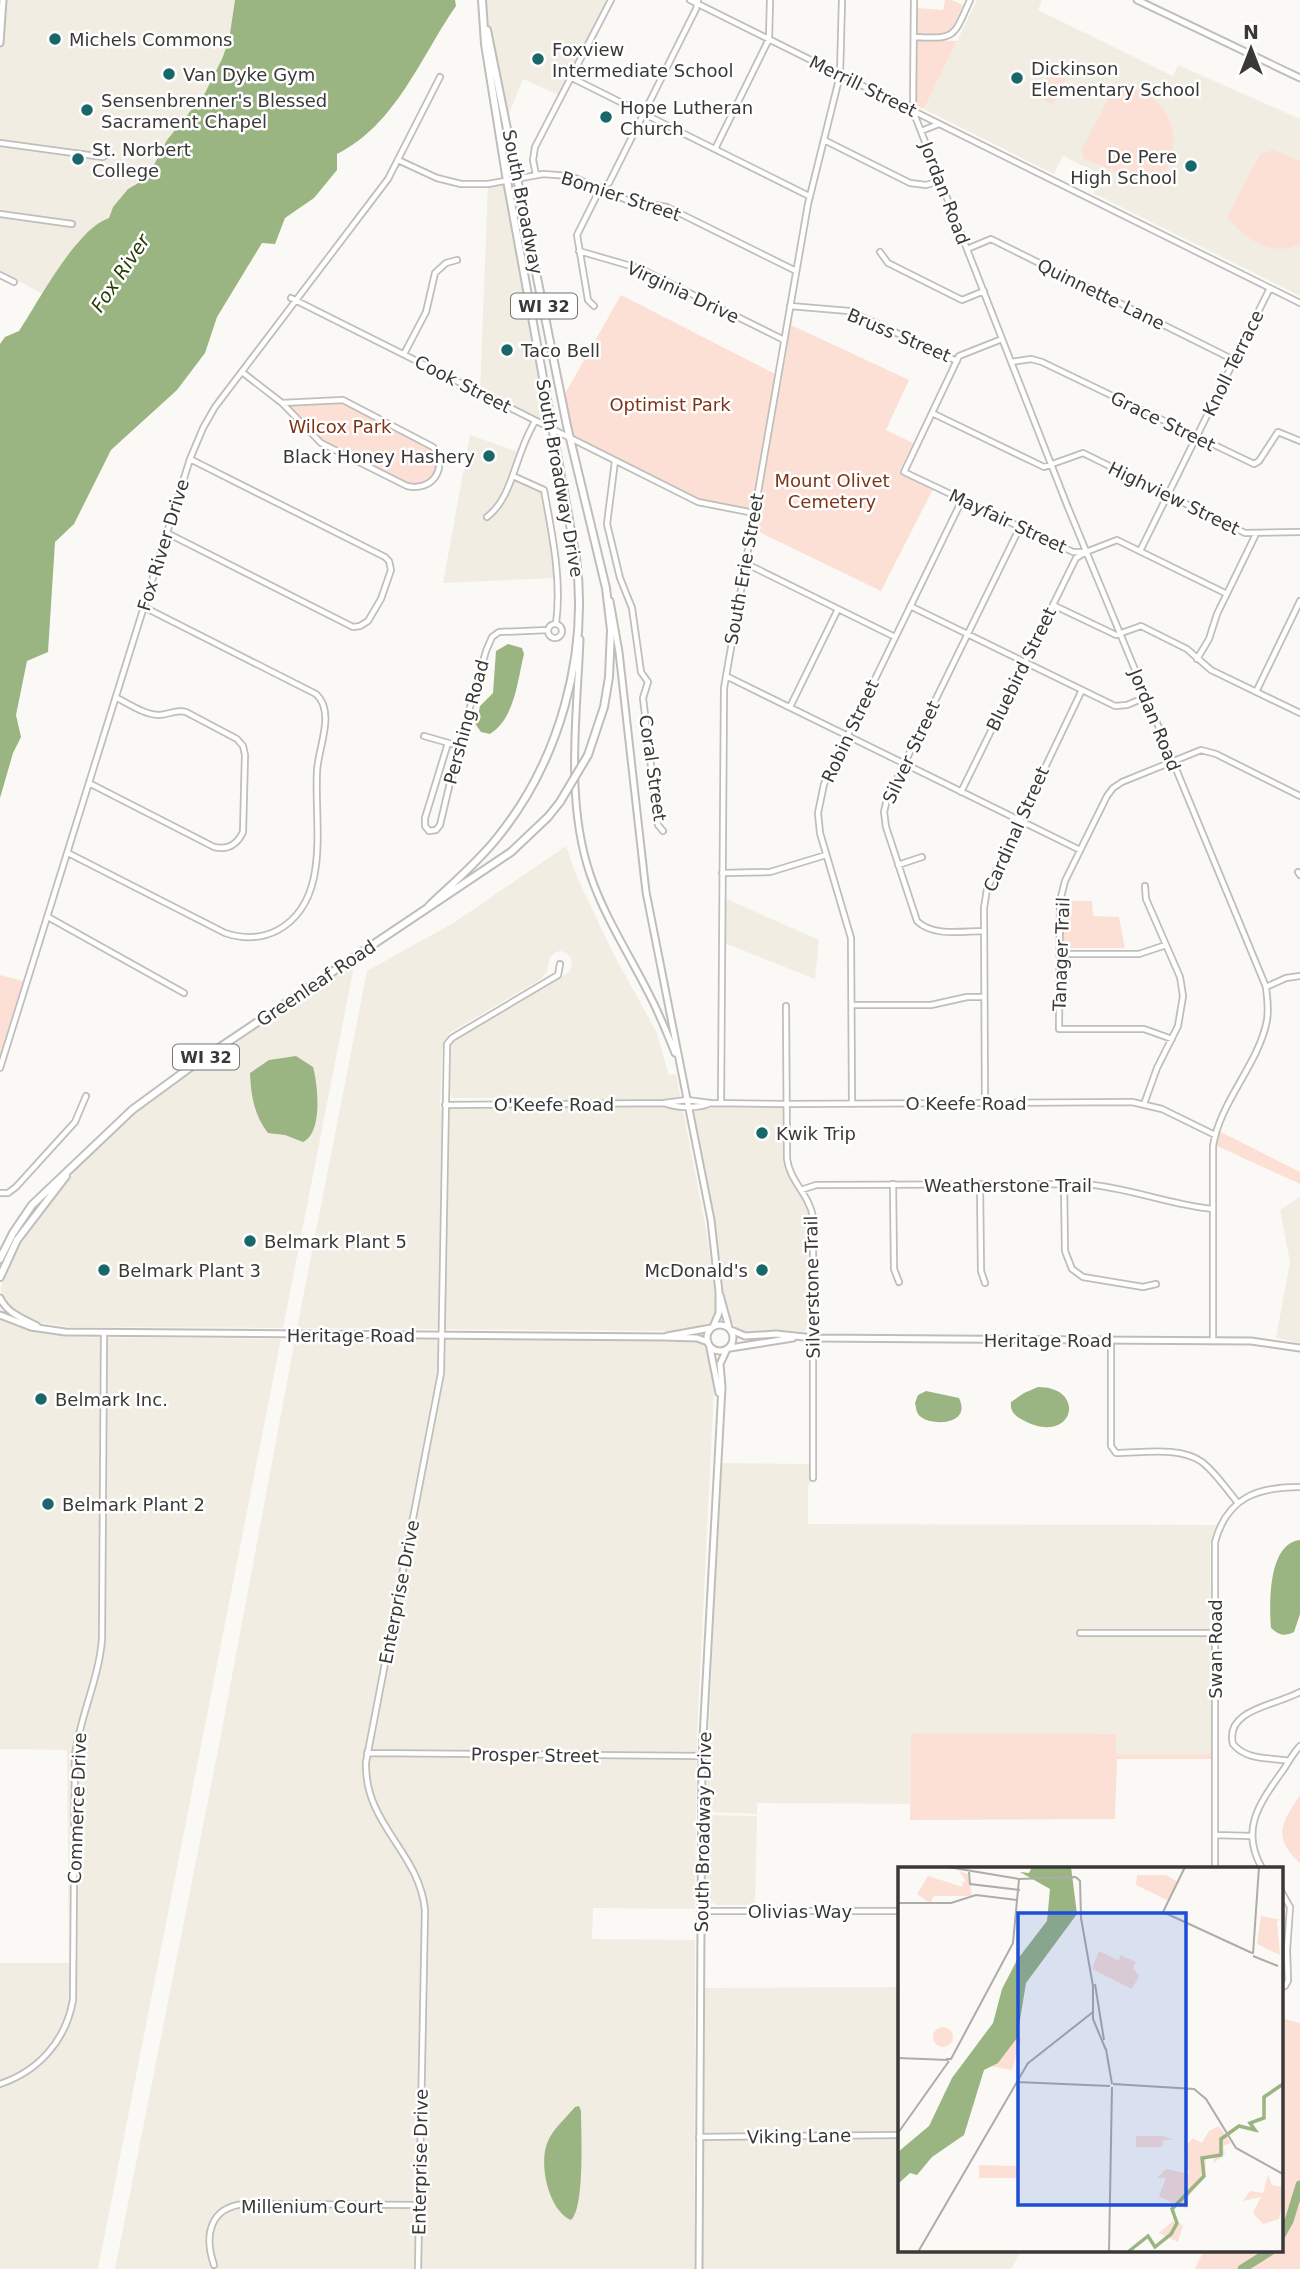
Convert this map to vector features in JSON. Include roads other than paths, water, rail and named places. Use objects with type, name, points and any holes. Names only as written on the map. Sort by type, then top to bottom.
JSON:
[{"type":"main road","points":[[0,43],[3,0]]},
{"type":"main road","name":"South Broadway Drive","points":[[482,0],[485,44],[507,180],[577,570],[579,622],[575,768],[576,808],[581,844],[600,901],[660,1015],[679,1065]]},
{"type":"main road","points":[[1137,0],[1300,78]]},
{"type":"main road","name":"South Broadway","points":[[485,22],[570,438],[606,588]]},
{"type":"main road","name":"South Broadway Drive","points":[[606,588],[619,652],[646,892],[711,1220],[719,1292],[719,1312],[712,1327]]},
{"type":"main road","name":"WI 32","points":[[429,906],[511,852],[548,817],[588,755],[604,707],[609,677],[611,630],[606,588]]},
{"type":"main road","name":"WI 32","points":[[429,906],[461,878],[498,837],[534,784],[566,699],[579,622]]},
{"type":"main road","name":"Greenleaf Road","points":[[0,1259],[32,1205],[132,1110],[163,1086],[429,906]]},
{"type":"main road","name":"Greenleaf Road","points":[[0,1277],[10,1251],[24,1228],[73,1166]]},
{"type":"main road","name":"South Broadway Drive","points":[[719,1292],[730,1329]]},
{"type":"main road","name":"Heritage Road","points":[[0,1298],[5,1308],[39,1328]]},
{"type":"main road","name":"Heritage Road","points":[[0,1315],[23,1325],[65,1332],[664,1337],[697,1338],[709,1344]]},
{"type":"main road","points":[[720,1324],[730,1329],[733,1339],[728,1348],[717,1351],[709,1344],[707,1334],[712,1327],[720,1324]]},
{"type":"main road","name":"Heritage Road","points":[[664,1337],[712,1327]]},
{"type":"main road","name":"Heritage Road","points":[[730,1329],[745,1336],[776,1334],[814,1338],[1260,1342],[1300,1348]]},
{"type":"main road","name":"Heritage Road","points":[[728,1348],[796,1337]]},
{"type":"main road","name":"South Broadway Drive","points":[[709,1344],[720,1396]]},
{"type":"main road","name":"South Broadway Drive","points":[[699,2269],[702,1756],[722,1387],[720,1364],[728,1348]]},
{"type":"street","points":[[536,176],[533,162],[536,147],[611,0]]},
{"type":"street","name":"Merrill Street","points":[[690,0],[1300,303]]},
{"type":"street","points":[[715,149],[769,39],[770,0]]},
{"type":"street","name":"South Erie Street","points":[[721,1104],[722,716],[726,676],[809,196],[840,75],[842,0]]},
{"type":"street","points":[[913,111],[914,0]]},
{"type":"street","points":[[914,37],[948,37],[955,31],[970,0]]},
{"type":"street","points":[[594,306],[587,300],[577,235],[600,189],[609,183],[698,2]]},
{"type":"street","name":"Fox River Drive","points":[[0,1068],[190,459],[203,428],[293,299],[388,179],[440,78]]},
{"type":"street","points":[[572,78],[809,196]]},
{"type":"street","name":"Jordan Road","points":[[913,111],[1086,552],[1266,987],[1268,1007],[1262,1035],[1215,1135],[1213,1341]]},
{"type":"street","points":[[921,131],[939,124]]},
{"type":"street","points":[[824,140],[910,183],[926,185],[940,181]]},
{"type":"street","points":[[0,144],[100,157],[107,155]]},
{"type":"street","name":"Bomier Street","points":[[398,160],[450,182],[483,184],[536,176],[570,176],[627,200],[667,207],[796,271]]},
{"type":"street","points":[[0,214],[72,223]]},
{"type":"street","name":"Quinnette Lane","points":[[967,249],[991,239],[1234,360]]},
{"type":"street","name":"Virginia Drive","points":[[579,251],[641,269],[784,340]]},
{"type":"street","points":[[880,252],[888,263],[962,300],[984,291]]},
{"type":"street","points":[[404,354],[426,312],[435,273],[442,265],[457,260]]},
{"type":"street","points":[[0,275],[14,282]]},
{"type":"street","name":"Knoll Terrace","points":[[1140,551],[1270,288]]},
{"type":"street","name":"Cook Street","points":[[293,299],[698,502],[754,513]]},
{"type":"street","name":"Bruss Street","points":[[790,306],[849,311],[957,361],[959,356],[1002,339]]},
{"type":"street","name":"Grace Street","points":[[1012,362],[1031,359],[1042,362],[1254,464],[1259,461],[1278,432],[1300,441]]},
{"type":"street","points":[[957,361],[932,413],[1044,467],[1052,465]]},
{"type":"street","points":[[242,372],[282,403],[321,443],[407,486],[423,487],[438,474],[440,460],[433,447],[343,400],[282,403]]},
{"type":"street","name":"Mayfair Street","points":[[932,413],[904,472],[1073,552],[1086,552],[1117,540],[1227,594]]},
{"type":"street","points":[[487,517],[495,511],[513,476],[523,446],[536,421]]},
{"type":"street","name":"Highview Street","points":[[1052,465],[1083,453],[1245,533],[1300,532]]},
{"type":"street","points":[[167,533],[350,626],[360,626],[369,621],[381,599],[391,570],[385,557],[190,459]]},
{"type":"street","name":"Coral Street","points":[[615,461],[607,524],[620,578],[632,608],[641,672],[648,682],[643,698],[658,825],[663,831]]},
{"type":"street","points":[[513,476],[544,490],[554,547],[558,595],[556,624]]},
{"type":"street","name":"Robin Street","points":[[852,1104],[850,929],[826,855],[818,823],[818,804],[824,784],[847,735],[962,500]]},
{"type":"street","name":"Silver Street","points":[[984,930],[934,930],[922,925],[914,916],[886,827],[884,812],[887,799],[1020,527]]},
{"type":"street","points":[[1197,659],[1209,639],[1217,614],[1256,534]]},
{"type":"street","name":"Bluebird Street","points":[[961,792],[1076,558],[1086,552]]},
{"type":"street","points":[[745,563],[895,637]]},
{"type":"street","points":[[1256,692],[1300,601]]},
{"type":"street","points":[[1053,605],[1116,635],[1141,626],[1187,649],[1211,670],[1300,713]]},
{"type":"street","points":[[910,606],[1119,707],[1146,697]]},
{"type":"street","points":[[68,853],[225,933],[252,938],[270,934],[284,926],[308,899],[314,882],[319,752],[326,710],[323,702],[316,694],[144,607]]},
{"type":"street","points":[[790,707],[838,609]]},
{"type":"street","points":[[556,624],[562,629],[560,636],[552,637],[548,630],[551,625],[556,624]]},
{"type":"street","name":"Pershing Road","points":[[448,743],[424,823],[426,829],[433,831],[440,825],[459,746],[492,637],[499,632],[548,630]]},
{"type":"street","points":[[726,676],[1080,850]]},
{"type":"street","name":"Cardinal Street","points":[[985,1103],[984,930],[987,889],[1082,690]]},
{"type":"street","points":[[89,783],[218,848],[231,846],[239,840],[244,829],[245,755],[243,746],[237,739],[186,712],[177,710],[160,715],[151,714],[117,698]]},
{"type":"street","points":[[424,736],[459,746]]},
{"type":"street","name":"Tanager Trail","points":[[1172,1039],[1144,1029],[1059,1029],[1059,911],[1062,892],[1080,850],[1113,788],[1201,750],[1300,796]]},
{"type":"street","points":[[722,873],[770,872],[826,855]]},
{"type":"street","points":[[898,865],[922,857]]},
{"type":"street","points":[[1144,1104],[1157,1068],[1181,1017],[1183,996],[1180,978],[1146,899],[1145,886]]},
{"type":"street","points":[[48,917],[184,993]]},
{"type":"street","points":[[1059,954],[1139,954],[1166,945]]},
{"type":"street","name":"Enterprise Drive","points":[[418,2269],[424,1899],[413,1870],[373,1806],[367,1784],[367,1753],[438,1391],[443,1335],[445,1052],[452,1038],[558,975],[560,964]]},
{"type":"street","points":[[1266,987],[1286,978],[1300,976]]},
{"type":"street","points":[[852,1005],[931,1005],[967,997],[984,997]]},
{"type":"street","name":"Silverstone Trail","points":[[786,1006],[786,1159],[791,1177],[809,1202],[813,1217],[813,1478]]},
{"type":"street","points":[[0,1193],[8,1193],[16,1187],[75,1122],[86,1096]]},
{"type":"street","name":"O Keefe Road","points":[[710,1103],[1132,1102],[1162,1109],[1215,1135]]},
{"type":"street","name":"O'Keefe Road","points":[[445,1105],[710,1103]]},
{"type":"street","points":[[893,1184],[894,1269],[899,1282]]},
{"type":"street","points":[[980,1184],[981,1271],[985,1283]]},
{"type":"street","points":[[1064,1184],[1065,1251],[1072,1269],[1083,1277],[1143,1287],[1156,1284]]},
{"type":"street","name":"Weatherstone Trail","points":[[801,1190],[816,1185],[1064,1184],[1116,1188],[1190,1207],[1213,1209]]},
{"type":"street","name":"Commerce Drive","points":[[0,2084],[24,2074],[46,2056],[64,2030],[73,2000],[75,1755],[79,1729],[102,1644],[104,1333]]},
{"type":"street","points":[[1111,1340],[1111,1446],[1116,1452],[1180,1454],[1192,1457],[1208,1467],[1238,1503],[1268,1488],[1300,1487]]},
{"type":"street","name":"Swan Road","points":[[1215,1867],[1215,1542],[1226,1517],[1238,1503]]},
{"type":"street","points":[[1080,1633],[1214,1633]]},
{"type":"street","points":[[1289,1761],[1261,1759],[1240,1751],[1233,1744],[1232,1732],[1249,1712],[1300,1692]]},
{"type":"street","points":[[1262,1867],[1251,1836],[1252,1826],[1262,1800],[1300,1746]]},
{"type":"street","name":"Prosper Street","points":[[367,1753],[702,1756]]},
{"type":"street","points":[[1215,1835],[1251,1836]]},
{"type":"street","points":[[1282,1893],[1290,1906],[1288,1982],[1282,1987]]},
{"type":"street","name":"Olivias Way","points":[[702,1911],[898,1911]]},
{"type":"street","points":[[1282,1952],[1287,1950]]},
{"type":"street","name":"Viking Lane","points":[[699,2137],[898,2135]]},
{"type":"street","name":"Millenium Court","points":[[214,2265],[209,2252],[211,2227],[217,2217],[233,2206],[419,2205]]},
{"type":"water","name":"Fox River","points":[[235,0],[455,0],[456,6],[391,108],[376,126],[337,154],[337,170],[314,198],[285,218],[275,244],[262,243],[217,317],[205,353],[177,390],[111,450],[74,524],[55,542],[48,652],[27,661],[16,715],[21,737],[13,753],[0,798],[0,344],[5,337],[19,331],[59,267],[84,236],[109,218],[113,207],[128,189],[147,178],[167,140],[205,93],[222,59],[229,40]]},
{"type":"water","points":[[508,644],[522,648],[524,654],[514,698],[505,719],[498,727],[490,734],[481,732],[476,725],[480,706],[493,693],[496,651]]},
{"type":"water","points":[[296,1056],[313,1067],[317,1096],[314,1129],[303,1142],[285,1135],[268,1133],[256,1112],[250,1081],[250,1073],[269,1060]]},
{"type":"water","points":[[1038,1387],[1054,1390],[1064,1396],[1069,1405],[1063,1422],[1053,1427],[1039,1426],[1021,1419],[1013,1412],[1011,1402]]},
{"type":"water","points":[[926,1391],[959,1398],[962,1408],[959,1415],[946,1422],[922,1418],[917,1413],[915,1403],[918,1395]]},
{"type":"water","points":[[1300,1540],[1300,1614],[1294,1632],[1282,1635],[1271,1628],[1273,1576],[1282,1552],[1289,1544]]},
{"type":"water","points":[[579,2106],[580,2186],[571,2220],[563,2215],[551,2196],[544,2161],[550,2137],[575,2107]]},
{"type":"waterway","points":[[1282,2233],[1289,2221],[1300,2185]]},
{"type":"waterway","points":[[1242,2269],[1269,2252]]},
{"type":"place","name":"Michels Commons","points":[[55,39]]},
{"type":"place","name":"Foxview Intermediate School","points":[[538,59]]},
{"type":"place","name":"Van Dyke Gym","points":[[169,74]]},
{"type":"place","name":"Dickinson Elementary School","points":[[1017,78]]},
{"type":"place","name":"Sensenbrenner's Blessed Sacrament Chapel","points":[[87,110]]},
{"type":"place","name":"Hope Lutheran Church","points":[[606,117]]},
{"type":"place","name":"St. Norbert College","points":[[78,159]]},
{"type":"place","name":"De Pere High School","points":[[1191,166]]},
{"type":"place","name":"Taco Bell","points":[[507,350]]},
{"type":"place","name":"Black Honey Hashery","points":[[489,456]]},
{"type":"place","name":"Kwik Trip","points":[[762,1133]]},
{"type":"place","name":"Belmark Plant 5","points":[[250,1241]]},
{"type":"place","name":"Belmark Plant 3","points":[[104,1270]]},
{"type":"place","name":"McDonald's","points":[[762,1270]]},
{"type":"place","name":"Belmark Inc.","points":[[41,1399]]},
{"type":"place","name":"Belmark Plant 2","points":[[48,1504]]},
{"type":"park label","name":"Optimist Park","points":[[670,404]]},
{"type":"park label","name":"Wilcox Park","points":[[340,426]]},
{"type":"park label","name":"Mount Olivet Cemetery","points":[[832,490]]}]
